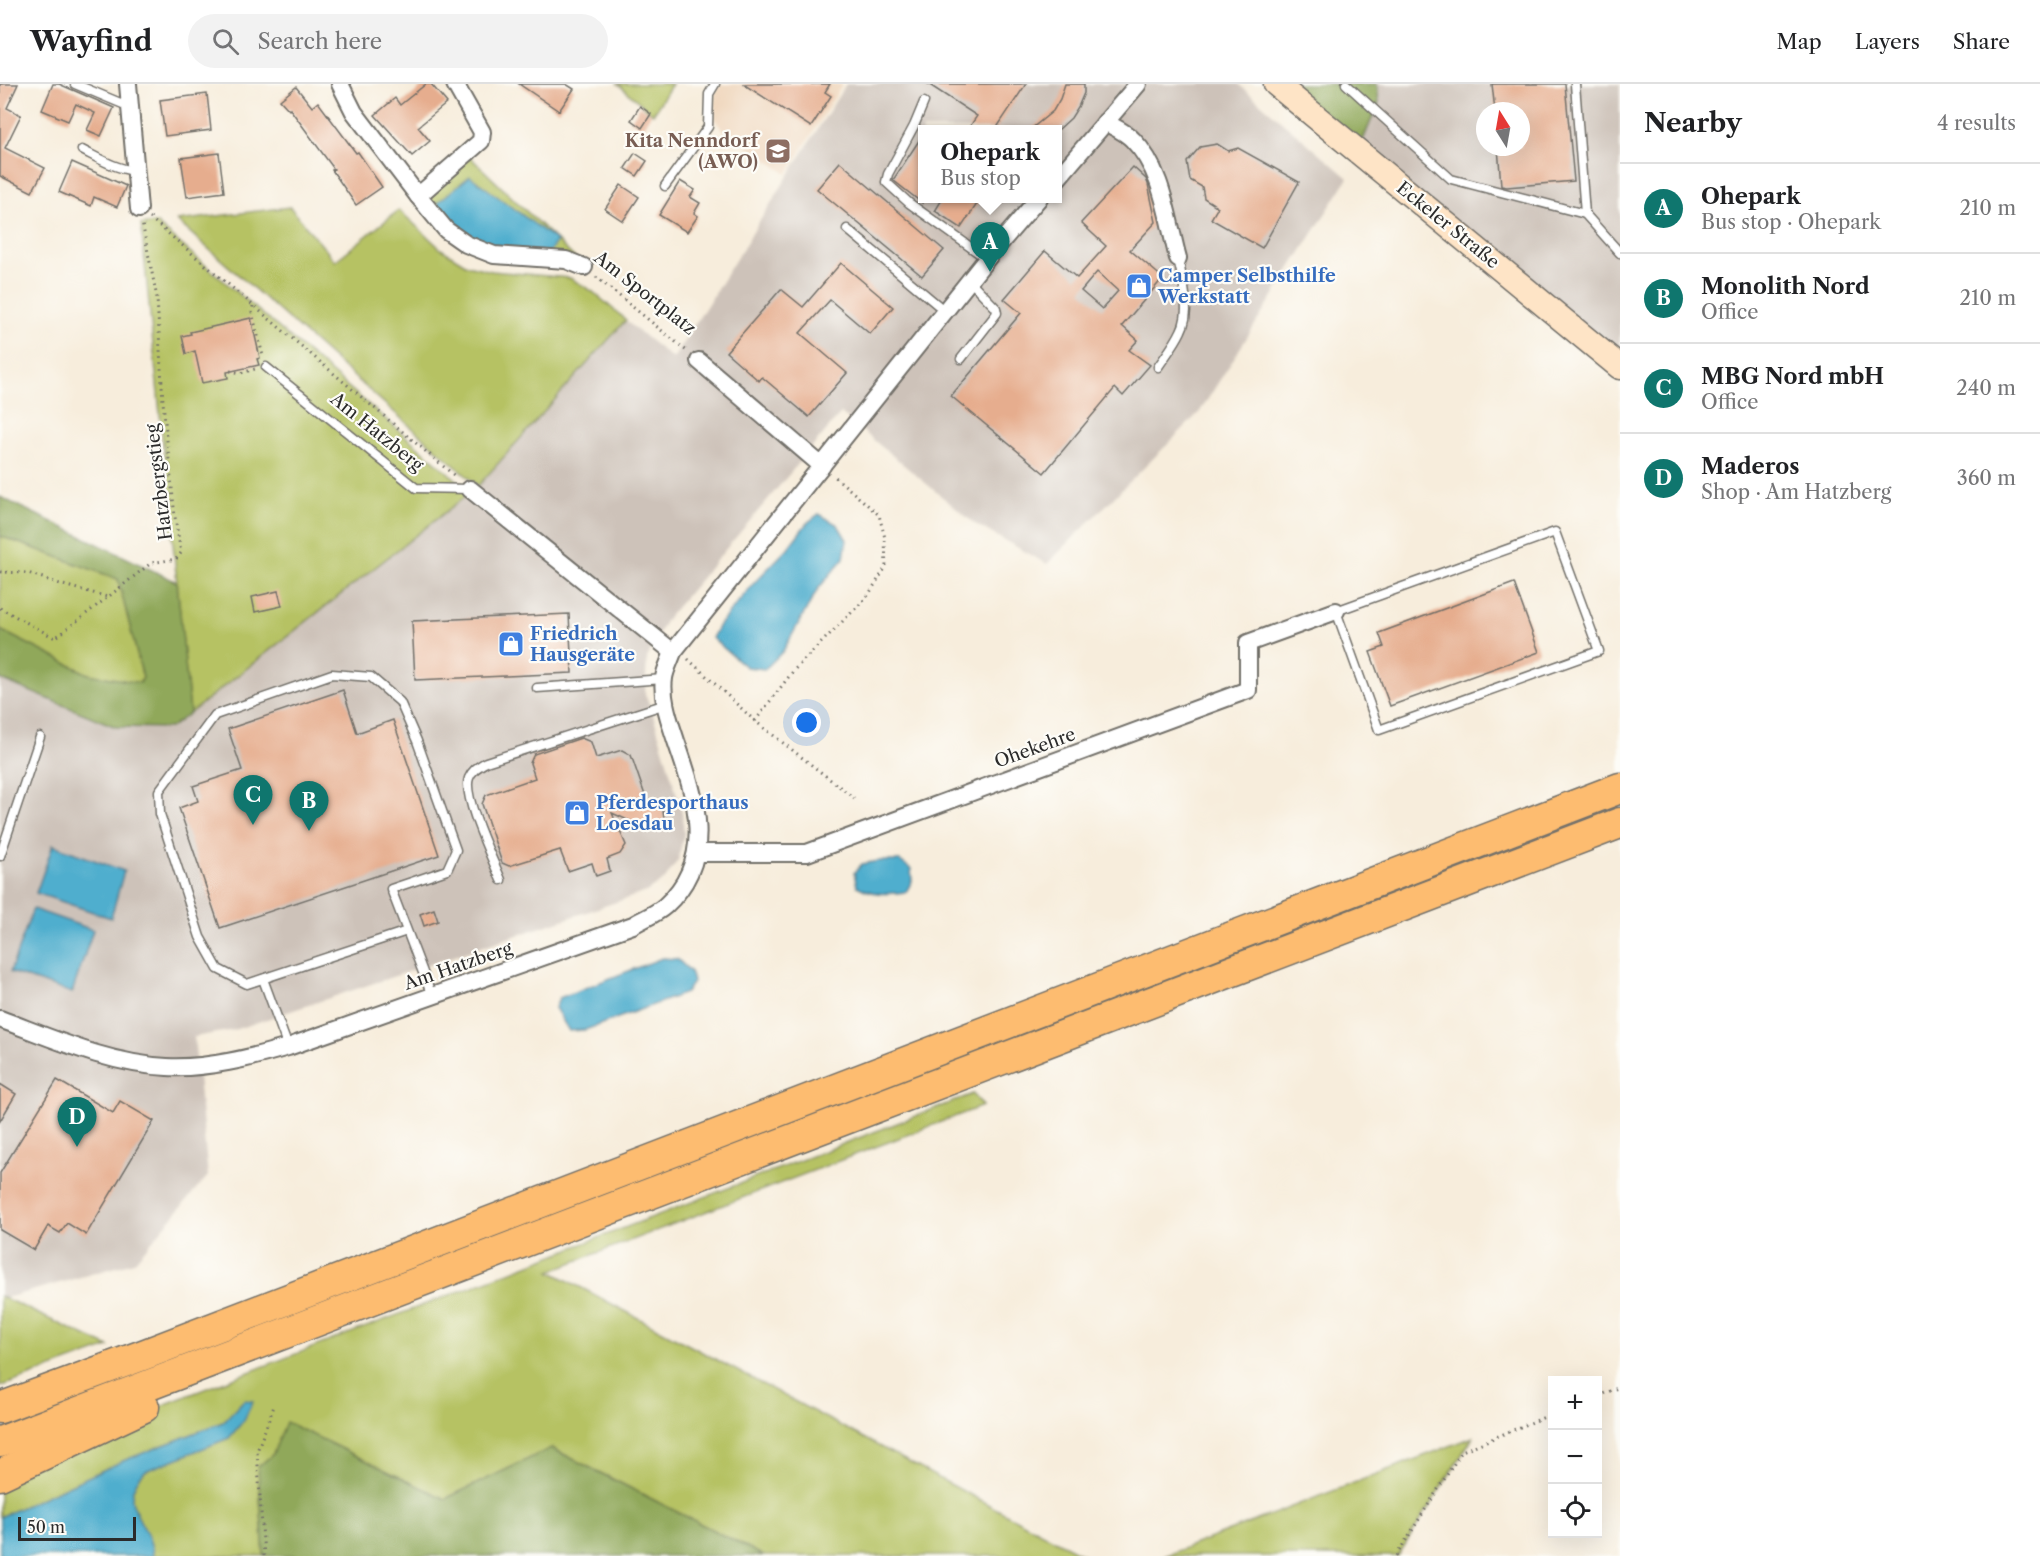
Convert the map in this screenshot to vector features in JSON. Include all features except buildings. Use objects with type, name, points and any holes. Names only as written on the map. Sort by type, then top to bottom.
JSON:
[{"type":"highway","points":[[0,1408],[1620,788]]},
{"type":"highway","points":[[0,1442],[1620,823]]},
{"type":"highway","points":[[0,1475],[153,1402],[266,1341]]},
{"type":"street","points":[[128,84],[140,209]]},
{"type":"street","name":"Am Sportplatz","points":[[340,84],[354,112],[446,230],[466,244],[494,255],[566,260],[584,267]]},
{"type":"street","points":[[418,196],[481,141],[482,132],[455,84]]},
{"type":"street","points":[[1062,172],[1138,84]]},
{"type":"street","name":"Eckeler Straße","points":[[1276,84],[1618,362]]},
{"type":"street","points":[[1106,122],[1132,138],[1150,160],[1159,183],[1178,258]]},
{"type":"street","name":"Am Hatzberg","points":[[1,1021],[95,1053],[150,1066],[222,1063],[256,1057],[288,1047],[633,925],[664,907],[684,884],[697,853],[698,820],[693,789],[667,714],[664,679],[673,652],[987,259],[1035,203]]},
{"type":"street","name":"Am Sportplatz","points":[[699,361],[822,466]]},
{"type":"street","points":[[470,489],[673,652]]},
{"type":"street","name":"Ohekehre","points":[[697,853],[807,853],[1248,690],[1248,643],[1336,611]]},
{"type":"lane","points":[[75,84],[130,107]]},
{"type":"lane","points":[[665,186],[708,126],[709,94],[715,84]]},
{"type":"lane","points":[[1346,84],[1451,179],[1585,214],[1620,253]]},
{"type":"lane","points":[[1575,84],[1585,214]]},
{"type":"lane","points":[[924,102],[886,182],[909,203],[987,259]]},
{"type":"lane","points":[[82,150],[125,170],[136,171]]},
{"type":"lane","points":[[847,229],[946,312]]},
{"type":"lane","points":[[1158,367],[1182,330],[1185,311],[1184,288],[1178,258]]},
{"type":"lane","points":[[961,359],[997,313],[996,308],[970,281]]},
{"type":"lane","name":"Am Hatzberg","points":[[266,367],[416,488],[470,489]]},
{"type":"lane","points":[[1555,532],[1599,651],[1379,730],[1336,611],[1555,532]]},
{"type":"lane","points":[[407,931],[247,984],[218,969],[200,937],[160,814],[159,791],[215,715],[333,675],[370,677],[400,702],[417,741],[456,850],[447,870],[391,889],[432,996]]},
{"type":"lane","points":[[537,688],[664,679]]},
{"type":"lane","points":[[501,880],[470,799],[469,779],[474,769],[486,762],[666,704]]},
{"type":"lane","points":[[0,856],[40,737]]},
{"type":"lane","points":[[263,979],[288,1047]]},
{"type":"path","points":[[140,209],[470,489]]},
{"type":"path","name":"Hatzbergstieg","points":[[108,597],[151,563],[176,559],[181,553],[175,518],[163,402],[157,298],[140,209]]},
{"type":"path","name":"Am Sportplatz","points":[[584,267],[699,361]]},
{"type":"path","points":[[230,371],[241,373],[266,367],[252,312],[254,306]]},
{"type":"path","points":[[755,721],[794,670],[867,597],[886,567],[885,538],[879,514],[822,466]]},
{"type":"path","points":[[0,572],[28,573],[108,597]]},
{"type":"path","points":[[0,608],[55,638],[108,597]]},
{"type":"path","points":[[673,652],[692,660],[755,721],[854,798]]},
{"type":"path","points":[[1602,1394],[1620,1387]]},
{"type":"path","points":[[264,1556],[257,1451],[274,1406]]},
{"type":"path","points":[[1396,1556],[1462,1451],[1548,1416]]},
{"type":"shaded area","name":"Kita Nenndorf (AWO)","points":[[721,84],[843,84],[787,174],[721,128],[715,120],[715,94]]},
{"type":"shaded area","points":[[846,84],[1238,84],[1348,178],[1199,413],[1047,564],[975,524],[841,413],[665,621],[647,658],[645,694],[682,812],[684,834],[678,860],[665,879],[646,892],[234,1030],[194,1037],[208,1176],[134,1262],[6,1298],[0,1296],[0,679],[116,727],[170,728],[478,486],[626,321],[673,359]]},
{"type":"shaded area","points":[[1377,84],[1620,84],[1620,367],[1358,152],[1379,102]]},
{"type":"green space","points":[[618,84],[672,84],[653,114]]},
{"type":"green space","points":[[1276,84],[1377,84],[1379,102],[1358,152]]},
{"type":"green space","points":[[467,154],[581,264],[467,243],[419,196]]},
{"type":"green space","points":[[290,207],[335,261],[399,210],[441,249],[467,265],[492,271],[570,278],[592,291],[626,320],[478,486],[177,221]]},
{"type":"green space","points":[[156,223],[471,492],[190,713],[141,225]]},
{"type":"green space","points":[[0,497],[177,582],[190,713],[170,728],[116,727],[0,679],[0,630],[88,674],[140,683],[143,678],[118,579],[0,536]]},
{"type":"green space","points":[[0,536],[118,579],[143,678],[139,683],[88,674],[0,630]]},
{"type":"green space","points":[[973,1094],[983,1106],[550,1271],[1085,1556],[764,1556],[552,1448],[445,1499],[287,1423],[273,1454],[258,1467],[264,1556],[153,1556],[147,1533],[133,1504],[132,1494],[136,1483],[145,1471],[229,1438],[244,1400],[223,1422],[123,1461],[0,1517],[0,1482],[103,1428]]},
{"type":"green space","points":[[0,1296],[109,1347],[0,1387]]},
{"type":"green space","points":[[286,1422],[445,1499],[551,1448],[764,1556],[264,1556],[258,1467],[273,1454]]},
{"type":"green space","points":[[1473,1437],[1398,1556],[1164,1556]]},
{"type":"water","points":[[470,176],[557,241],[549,252],[495,250],[473,243],[437,203]]},
{"type":"water","points":[[819,514],[838,525],[847,540],[844,558],[818,589],[783,651],[765,669],[746,667],[712,638],[719,625],[754,583],[787,549],[807,523]]},
{"type":"water","points":[[53,845],[124,871],[111,918],[36,893]]},
{"type":"water","points":[[900,861],[911,869],[912,881],[906,892],[881,894],[857,886],[854,873],[862,864]]},
{"type":"water","points":[[33,909],[93,930],[72,993],[10,972]]},
{"type":"water","points":[[662,958],[677,959],[690,971],[693,982],[686,993],[585,1030],[569,1031],[555,1008],[559,998]]},
{"type":"water","points":[[244,1400],[253,1401],[244,1420],[229,1438],[145,1471],[136,1483],[132,1494],[133,1504],[147,1533],[153,1556],[0,1556],[0,1517],[123,1461],[223,1422]]},
{"type":"place","name":"Kita Nenndorf (AWO)","points":[[778,151]]},
{"type":"place","name":"Ohepark","points":[[990,272]]},
{"type":"place","name":"Camper Selbsthilfe Werkstatt","points":[[1139,286]]},
{"type":"place","name":"Friedrich Hausgeräte","points":[[511,644]]},
{"type":"place","name":"Pferdesporthaus Loesdau","points":[[577,813]]},
{"type":"place","name":"MBG Nord mbH","points":[[253,825]]},
{"type":"place","name":"Monolith Nord","points":[[309,831]]},
{"type":"place","name":"Maderos","points":[[77,1147]]}]
